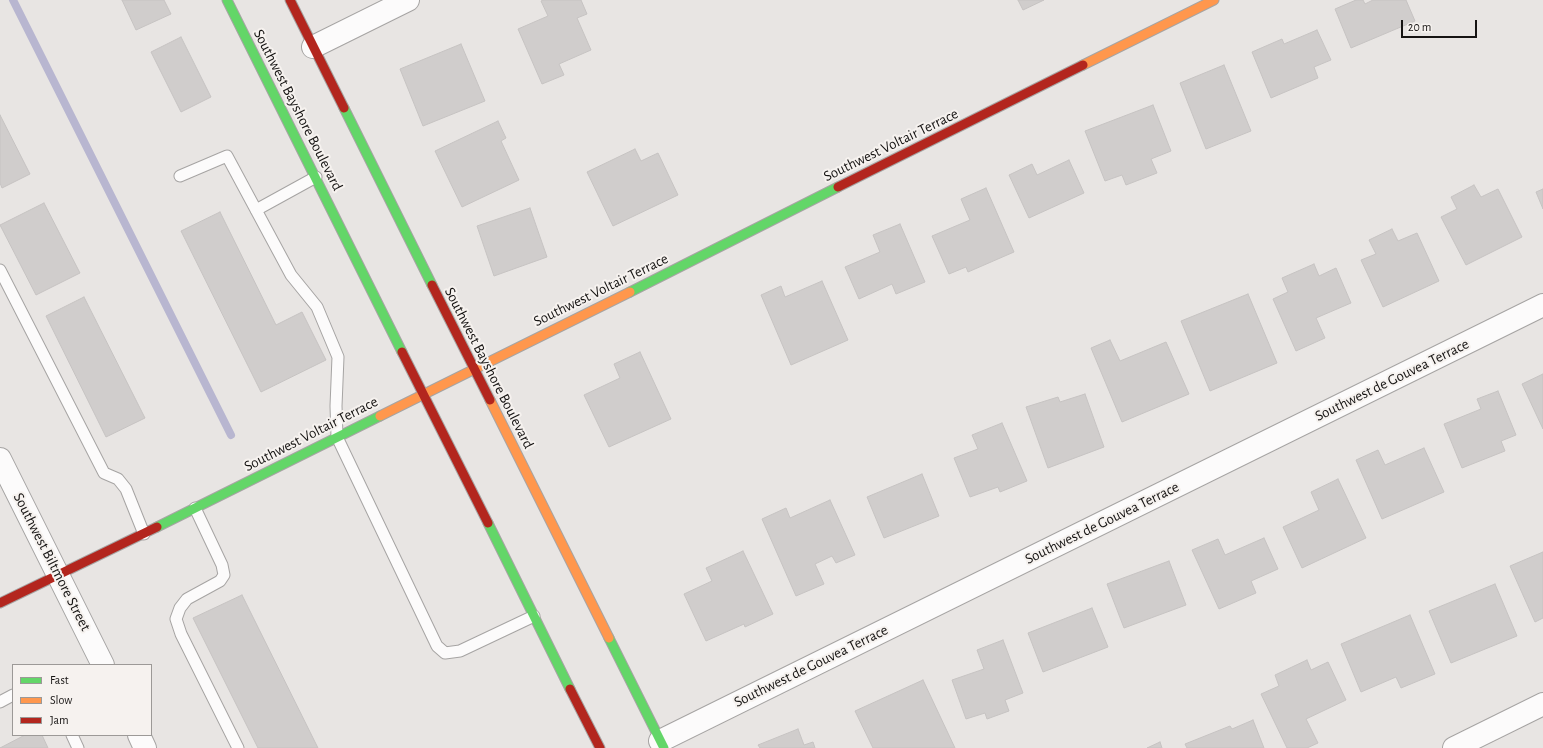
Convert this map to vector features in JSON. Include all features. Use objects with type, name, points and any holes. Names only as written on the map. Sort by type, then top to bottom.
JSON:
[{"type":"main road","name":"Southwest Bayshore Boulevard","points":[[227,0],[600,748]]},
{"type":"main road","name":"Southwest Bayshore Boulevard","points":[[290,0],[662,744]]},
{"type":"main road","name":"Southwest Voltair Terrace","points":[[0,604],[144,534],[1214,0]]},
{"type":"street","points":[[313,47],[408,0]]},
{"type":"street","name":"Southwest de Gouvea Terrace","points":[[662,744],[1543,305]]},
{"type":"street","name":"Southwest Biltmore Street","points":[[0,459],[102,664]]},
{"type":"street","points":[[1454,748],[1543,704]]},
{"type":"street","points":[[139,736],[145,748]]},
{"type":"lane","points":[[180,176],[227,156],[291,275],[317,307],[338,357],[336,406],[337,437],[437,646],[445,652],[460,651],[534,616]]},
{"type":"lane","points":[[256,210],[316,177]]},
{"type":"lane","points":[[0,270],[104,473],[118,479],[126,490],[144,534]]},
{"type":"lane","points":[[195,508],[222,565],[224,575],[220,581],[187,599],[180,608],[176,619],[238,748]]},
{"type":"lane","points":[[0,702],[12,696]]},
{"type":"lane","points":[[72,736],[78,748]]},
{"type":"building","points":[[122,0],[164,0],[171,14],[136,30]]},
{"type":"building","points":[[581,0],[587,14],[577,18],[591,50],[559,64],[564,75],[542,84],[518,29],[548,16],[541,1]]},
{"type":"building","points":[[1018,0],[1044,0],[1023,10]]},
{"type":"building","points":[[1356,0],[1363,0],[1365,4],[1373,0],[1406,0],[1415,21],[1351,48],[1335,9]]},
{"type":"building","points":[[1317,30],[1331,60],[1314,67],[1318,78],[1271,98],[1252,52],[1282,39],[1284,44]]},
{"type":"building","points":[[181,37],[211,97],[181,112],[151,52]]},
{"type":"building","points":[[461,44],[485,101],[423,126],[400,69]]},
{"type":"building","points":[[1224,65],[1251,131],[1206,149],[1180,83]]},
{"type":"building","points":[[1153,105],[1171,151],[1151,159],[1157,173],[1126,185],[1122,175],[1105,181],[1085,131]]},
{"type":"building","points":[[0,115],[30,174],[2,188],[0,183]]},
{"type":"building","points":[[498,121],[506,138],[501,141],[519,180],[462,207],[435,151]]},
{"type":"building","points":[[635,149],[641,161],[658,153],[678,195],[613,226],[587,172]]},
{"type":"building","points":[[1069,160],[1084,193],[1029,218],[1009,175],[1032,164],[1037,175]]},
{"type":"building","points":[[1474,185],[1481,197],[1498,189],[1522,237],[1466,265],[1441,217],[1457,209],[1451,197]]},
{"type":"building","points":[[986,188],[1014,252],[968,272],[966,267],[949,274],[932,236],[970,220],[961,199]]},
{"type":"building","points":[[1543,189],[1543,209],[1536,192]]},
{"type":"building","points":[[44,203],[80,273],[36,295],[0,225]]},
{"type":"building","points":[[530,208],[547,257],[494,276],[477,226]]},
{"type":"building","points":[[220,212],[276,325],[302,312],[326,360],[261,392],[181,231]]},
{"type":"building","points":[[900,224],[925,282],[896,294],[892,284],[859,299],[845,267],[880,252],[873,235]]},
{"type":"building","points":[[1392,229],[1398,241],[1417,233],[1439,281],[1383,307],[1361,260],[1376,254],[1369,240]]},
{"type":"building","points":[[1314,264],[1319,276],[1336,268],[1351,303],[1316,318],[1325,338],[1296,351],[1273,299],[1288,292],[1282,278]]},
{"type":"building","points":[[822,281],[848,340],[791,365],[761,295],[781,286],[785,297]]},
{"type":"building","points":[[1248,294],[1277,363],[1210,391],[1181,321]]},
{"type":"building","points":[[84,297],[145,418],[106,437],[46,316]]},
{"type":"building","points":[[1110,340],[1120,361],[1166,342],[1189,394],[1122,422],[1091,348]]},
{"type":"building","points":[[640,352],[671,419],[609,447],[584,395],[620,378],[614,364]]},
{"type":"building","points":[[1543,374],[1543,429],[1522,384]]},
{"type":"building","points":[[1498,391],[1516,435],[1501,441],[1505,451],[1462,468],[1444,424],[1481,409],[1477,399]]},
{"type":"building","points":[[1085,394],[1104,447],[1048,468],[1026,407],[1058,397],[1060,402]]},
{"type":"building","points":[[1002,423],[1027,481],[1000,492],[998,487],[970,497],[954,458],[978,449],[972,435]]},
{"type":"building","points":[[1424,448],[1444,492],[1382,519],[1356,460],[1378,450],[1385,465]]},
{"type":"building","points":[[922,474],[939,516],[884,538],[867,497]]},
{"type":"building","points":[[1338,479],[1366,538],[1302,568],[1283,527],[1319,510],[1311,492]]},
{"type":"building","points":[[830,500],[855,555],[836,563],[832,556],[815,564],[824,584],[796,596],[762,519],[786,508],[790,518]]},
{"type":"building","points":[[1264,538],[1278,569],[1251,581],[1256,593],[1219,609],[1192,550],[1218,539],[1225,555]]},
{"type":"building","points":[[743,551],[773,614],[745,627],[744,624],[706,641],[684,594],[712,581],[706,568]]},
{"type":"building","points":[[1543,552],[1543,618],[1535,622],[1510,566]]},
{"type":"building","points":[[1169,561],[1186,605],[1124,628],[1107,584]]},
{"type":"building","points":[[1495,584],[1517,636],[1451,663],[1429,611]]},
{"type":"building","points":[[242,595],[318,748],[258,748],[193,618]]},
{"type":"building","points":[[1092,608],[1108,647],[1043,672],[1028,633]]},
{"type":"building","points":[[1410,615],[1435,674],[1401,688],[1396,677],[1361,692],[1341,644]]},
{"type":"building","points":[[1003,640],[1023,693],[1005,700],[1009,711],[987,719],[985,713],[966,719],[952,680],[984,669],[977,650]]},
{"type":"building","points":[[1307,660],[1311,670],[1328,662],[1346,700],[1306,719],[1318,743],[1307,748],[1287,748],[1261,694],[1279,686],[1275,675]]},
{"type":"building","points":[[923,680],[955,748],[873,748],[855,711]]},
{"type":"building","points":[[1253,720],[1264,748],[1187,748],[1185,744],[1230,726],[1232,729]]},
{"type":"building","points":[[798,729],[804,745],[813,742],[815,748],[760,748],[758,745]]},
{"type":"building","points":[[23,736],[42,736],[48,748],[0,748]]},
{"type":"building","points":[[1160,742],[1162,748],[1147,748]]},
{"type":"waterway","points":[[13,0],[231,435]]},
{"type":"traffic: fast","points":[[227,0],[402,352]]},
{"type":"traffic: fast","points":[[344,108],[432,285]]},
{"type":"traffic: fast","points":[[630,292],[838,187]]},
{"type":"traffic: fast","points":[[157,527],[380,416]]},
{"type":"traffic: fast","points":[[488,523],[570,689]]},
{"type":"traffic: fast","points":[[609,638],[664,748]]},
{"type":"traffic: slow","points":[[1083,65],[1214,0]]},
{"type":"traffic: slow","points":[[380,416],[630,292]]},
{"type":"traffic: slow","points":[[490,400],[609,638]]},
{"type":"traffic: jam","points":[[290,0],[344,108]]},
{"type":"traffic: jam","points":[[838,187],[1083,65]]},
{"type":"traffic: jam","points":[[432,285],[490,400]]},
{"type":"traffic: jam","points":[[402,352],[488,523]]},
{"type":"traffic: jam","points":[[0,603],[157,527]]},
{"type":"traffic: jam","points":[[570,689],[600,748]]}]
